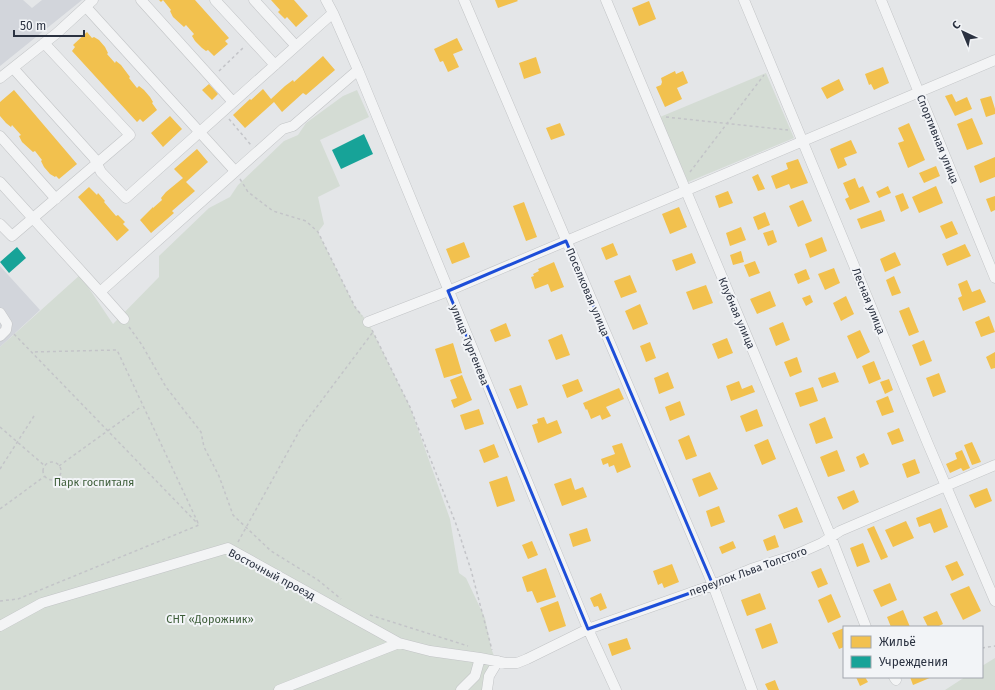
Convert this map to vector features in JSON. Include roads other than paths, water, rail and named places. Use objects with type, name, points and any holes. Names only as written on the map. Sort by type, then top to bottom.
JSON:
[{"type":"street","points":[[141,0],[233,102]]},
{"type":"street","points":[[215,0],[275,65]]},
{"type":"street","points":[[254,0],[296,46]]},
{"type":"street","name":"улица Тургенева","points":[[326,0],[358,70],[588,629],[616,690]]},
{"type":"street","name":"Поселковая улица","points":[[464,0],[713,585],[752,690]]},
{"type":"street","name":"Клубная улица","points":[[606,0],[831,537],[866,626]]},
{"type":"street","name":"Лесная улица","points":[[744,0],[995,601]]},
{"type":"street","name":"Спортивная улица","points":[[881,0],[995,278]]},
{"type":"street","points":[[0,78],[44,43],[90,3],[235,171]]},
{"type":"street","points":[[13,68],[94,158],[101,172],[126,198],[333,13]]},
{"type":"street","points":[[0,224],[12,236],[130,135],[44,43]]},
{"type":"street","points":[[371,327],[448,291],[566,241],[684,186],[804,141],[995,60]]},
{"type":"street","points":[[100,292],[283,128],[293,126],[358,70]]},
{"type":"street","points":[[0,136],[56,199]]},
{"type":"street","points":[[0,182],[124,319]]},
{"type":"street","points":[[0,313],[6,321],[7,327],[0,336]]},
{"type":"street","name":"переулок Льва Толстого","points":[[497,661],[506,663],[528,659],[588,629],[713,585],[751,568],[795,555],[822,543],[840,531],[995,465]]},
{"type":"street","name":"Восточный проезд","points":[[0,626],[42,603],[228,548],[399,643],[430,651],[497,661]]},
{"type":"street","points":[[279,690],[399,643]]},
{"type":"street","points":[[461,690],[475,676],[480,658]]},
{"type":"street","points":[[487,690],[489,676],[497,661]]},
{"type":"park label","name":"Парк госпиталя","points":[[94,482]]},
{"type":"park label","name":"СНТ «Дорожник»","points":[[210,619]]}]
